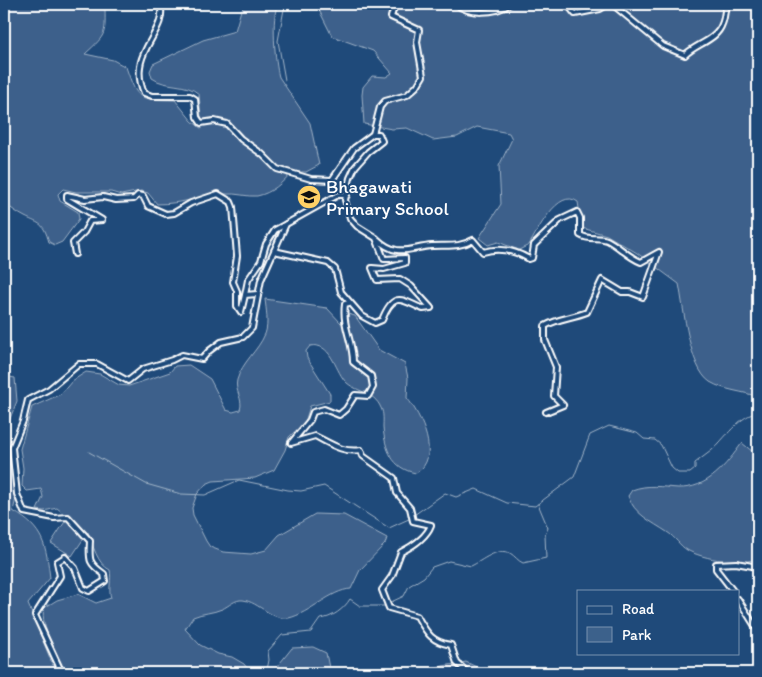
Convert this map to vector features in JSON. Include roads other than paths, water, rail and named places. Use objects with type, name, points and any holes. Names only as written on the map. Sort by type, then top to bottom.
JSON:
[{"type":"street","points":[[160,4],[162,10],[159,25],[143,52],[140,63],[140,82],[144,93],[152,96],[190,96],[194,99],[197,117],[201,123],[214,121],[227,124],[241,139],[262,154],[272,165],[311,179],[332,180],[354,148],[373,134],[379,134],[382,142],[368,152],[355,167],[350,178],[346,207],[350,218],[357,226],[391,250],[432,246],[454,247],[473,240],[482,252],[514,251],[529,260],[532,258],[534,245],[560,220],[576,212],[580,218],[580,235],[589,240],[601,238],[609,241],[641,262],[659,252],[649,287],[643,297],[630,292],[622,292],[602,280],[587,312],[574,318],[556,319],[545,326],[545,340],[556,367],[554,396],[562,405],[546,412]]},
{"type":"street","points":[[373,134],[380,107],[385,101],[407,95],[417,86],[423,76],[417,42],[418,30],[391,17],[395,4]]},
{"type":"street","points":[[456,4],[463,10],[492,11],[510,4]]},
{"type":"street","points":[[567,4],[575,14],[600,9],[608,4]]},
{"type":"street","points":[[612,4],[663,46],[685,55],[692,47],[714,37],[722,25],[726,4]]},
{"type":"street","points":[[75,254],[73,243],[84,232],[90,221],[102,220],[67,199],[66,195],[85,199],[103,197],[116,200],[134,199],[138,195],[143,196],[152,209],[166,214],[174,213],[191,203],[218,194],[231,202],[233,207],[237,256],[233,282],[237,291],[237,306],[241,312],[248,280],[261,261],[266,244],[275,230],[338,195],[347,195]]},
{"type":"street","points":[[62,673],[35,615],[60,576],[57,562],[65,557],[76,568],[83,588],[89,591],[105,581],[104,574],[92,566],[89,558],[90,541],[68,517],[54,518],[24,512],[17,494],[12,448],[23,421],[28,400],[49,389],[79,364],[97,364],[128,381],[143,369],[182,355],[202,359],[221,342],[243,337],[252,328],[260,280],[286,224]]},
{"type":"street","points":[[274,251],[328,263],[336,270],[341,292],[349,303],[362,316],[375,323],[382,320],[386,312],[399,299],[403,298],[424,310],[431,308],[411,286],[400,279],[376,280],[372,268],[384,268],[405,263],[405,258],[384,259],[376,238]]},
{"type":"street","points":[[245,295],[257,294]]},
{"type":"street","points":[[349,303],[345,304],[344,316],[346,333],[353,349],[353,362],[371,376],[373,387],[368,396],[355,395],[346,409],[339,415],[324,409],[313,412],[310,420],[291,443],[315,436],[331,446],[352,452],[361,450],[363,456],[394,478],[397,493],[410,508],[413,521],[431,525],[428,531],[413,546],[401,552],[392,576],[382,590],[389,608],[417,616],[426,632],[438,643],[451,645],[457,663],[468,673]]},
{"type":"street","points":[[758,510],[758,517]]},
{"type":"street","points":[[731,590],[716,569],[716,564],[736,563],[758,567]]},
{"type":"street","points":[[740,602],[758,631]]},
{"type":"waterway","points":[[285,4],[278,41],[285,80]]},
{"type":"waterway","points":[[414,515],[445,493],[456,497],[476,489],[507,503],[535,506],[574,477],[590,435],[609,426],[637,433],[644,439],[655,440],[661,445],[672,468],[678,473],[690,473],[695,469],[695,463],[711,451],[739,422],[752,414],[758,413]]},
{"type":"waterway","points":[[89,452],[146,484],[181,494],[205,495],[239,480],[301,491],[324,486],[389,528],[411,518]]},
{"type":"waterway","points":[[389,603],[404,596],[409,586],[424,577],[432,567],[449,561],[471,566],[490,555],[500,552],[510,553],[523,563],[546,558],[545,535],[548,528],[538,504]]},
{"type":"waterway","points":[[261,673],[267,670],[268,651],[282,635],[311,632],[320,619],[329,617],[337,612],[350,599],[360,606],[386,606]]},
{"type":"place","name":"Bhagawati Primary School","points":[[309,197]]}]
